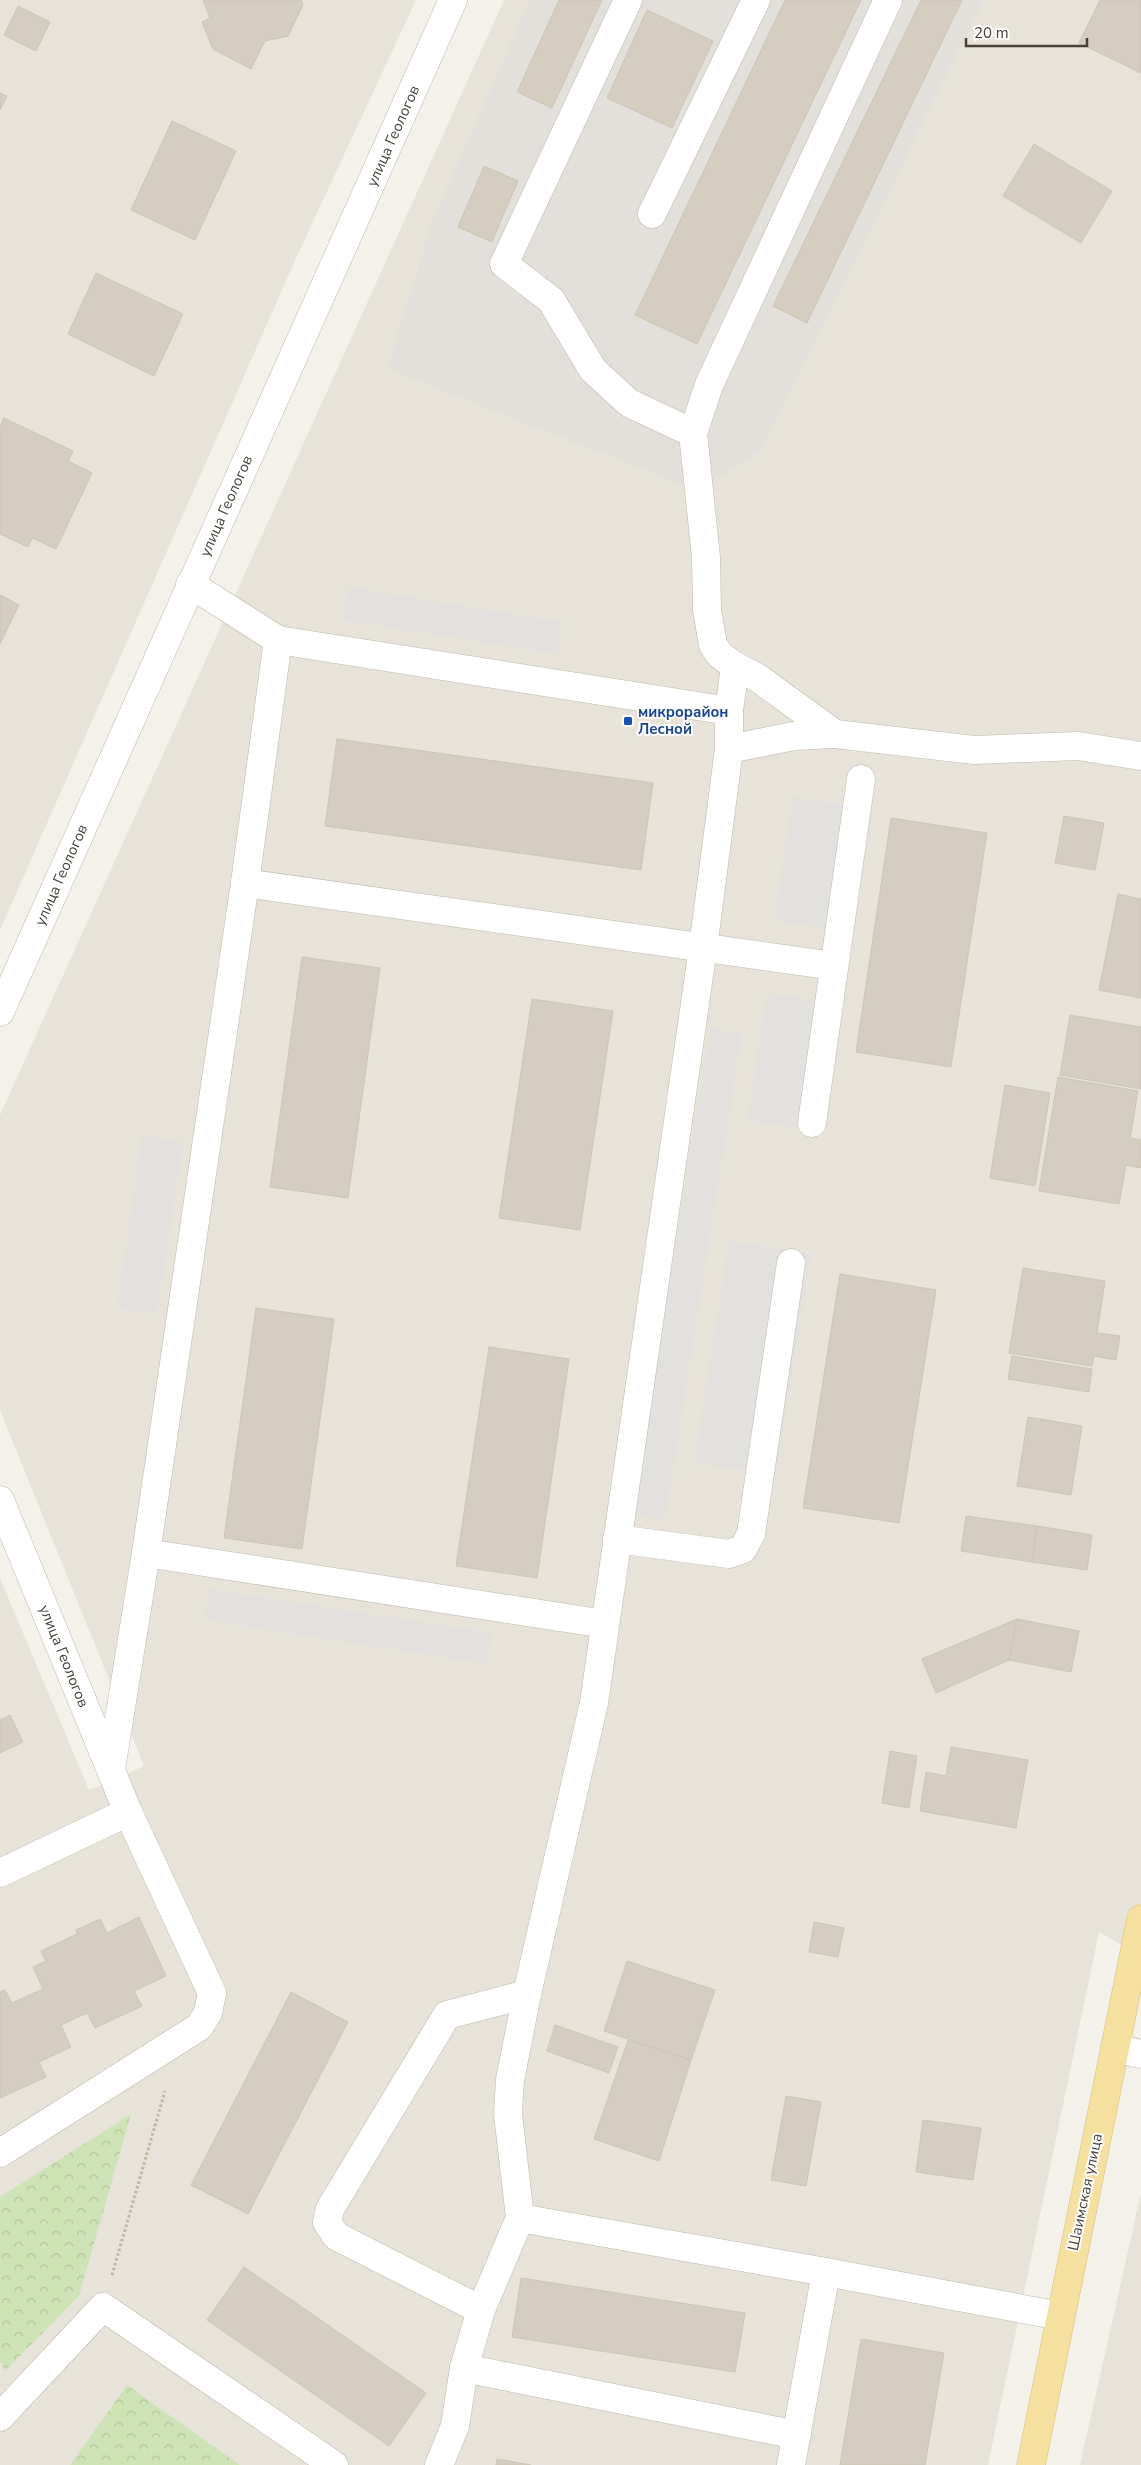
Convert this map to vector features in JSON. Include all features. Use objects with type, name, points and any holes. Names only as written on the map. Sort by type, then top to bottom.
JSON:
[{"type":"main road","name":"Шаимская улица","points":[[1032,2465],[1060,2316],[1141,1919]]},
{"type":"street","name":"улица Геологов","points":[[0,1012],[190,584],[454,0]]},
{"type":"street","points":[[628,0],[504,264],[551,300],[593,370],[629,403],[693,433]]},
{"type":"street","points":[[652,214],[756,0]]},
{"type":"street","points":[[835,734],[766,683],[735,666],[720,655],[713,645],[707,610],[706,557],[693,433],[709,385],[888,0]]},
{"type":"street","points":[[190,584],[278,640],[729,711]]},
{"type":"street","points":[[111,1769],[146,1553],[245,883],[278,640]]},
{"type":"street","points":[[439,2465],[455,2426],[464,2368],[481,2310],[520,2218],[508,2114],[510,2080],[527,1994],[584,1751],[605,1624],[703,948],[729,749],[729,711],[735,666]]},
{"type":"street","points":[[729,749],[794,736],[835,734],[974,750],[1078,746],[1141,756]]},
{"type":"street","points":[[812,1123],[861,780]]},
{"type":"street","points":[[245,883],[834,966]]},
{"type":"street","points":[[617,1539],[729,1554],[743,1549],[751,1534],[791,1263]]},
{"type":"street","name":"улица Геологов","points":[[0,1500],[128,1812],[212,1994],[208,2012],[199,2027],[0,2153]]},
{"type":"street","points":[[146,1553],[605,1624]]},
{"type":"street","points":[[0,1873],[128,1812]]},
{"type":"street","points":[[481,2310],[336,2236],[327,2222],[330,2209],[447,2015],[527,1994]]},
{"type":"street","points":[[1115,2048],[1141,2054]]},
{"type":"street","points":[[520,2218],[826,2272],[1060,2316]]},
{"type":"street","points":[[791,2465],[826,2272]]},
{"type":"street","points":[[1,2412],[104,2307],[334,2465]]},
{"type":"street","points":[[464,2368],[797,2435]]},
{"type":"path","points":[[104,2307],[116,2253],[168,2084]]},
{"type":"shaded area","points":[[0,0],[416,0],[297,256],[0,930]]},
{"type":"shaded area","name":"микрорайон Лесной","points":[[504,0],[1141,0],[1141,1956],[1099,1932],[988,2465],[0,2465],[0,1578],[89,1790],[144,1766],[0,1410],[0,1115]]},
{"type":"shaded area","points":[[530,0],[984,0],[760,452],[698,491],[387,369],[433,219]]},
{"type":"shaded area","points":[[348,587],[562,622],[557,654],[342,620]]},
{"type":"shaded area","points":[[793,797],[873,809],[853,933],[774,920]]},
{"type":"shaded area","points":[[767,993],[839,1005],[819,1132],[747,1120]]},
{"type":"shaded area","points":[[710,1028],[742,1033],[665,1520],[633,1515]]},
{"type":"shaded area","points":[[142,1136],[183,1142],[157,1314],[117,1308]]},
{"type":"shaded area","points":[[729,1241],[811,1254],[776,1475],[694,1463]]},
{"type":"shaded area","points":[[209,1589],[492,1633],[487,1664],[204,1620]]},
{"type":"shaded area","points":[[1141,2193],[1141,2465],[1080,2465]]},
{"type":"green space","points":[[131,2114],[79,2296],[5,2371],[0,2361],[0,2197]]},
{"type":"green space","points":[[127,2385],[240,2465],[70,2465]]},
{"type":"building","points":[[203,0],[301,0],[303,5],[288,36],[265,41],[251,69],[213,49],[202,22],[210,18]]},
{"type":"building","points":[[559,0],[602,0],[552,108],[517,92]]},
{"type":"building","points":[[785,0],[861,0],[697,344],[635,315]]},
{"type":"building","points":[[921,0],[962,0],[807,323],[773,306]]},
{"type":"building","points":[[1100,0],[1141,0],[1141,73],[1079,43]]},
{"type":"building","points":[[18,6],[50,22],[36,51],[4,35]]},
{"type":"building","points":[[647,10],[713,41],[672,128],[607,98]]},
{"type":"building","points":[[0,93],[7,96],[0,110]]},
{"type":"building","points":[[172,121],[236,151],[195,240],[131,210]]},
{"type":"building","points":[[1034,144],[1112,191],[1081,243],[1003,196]]},
{"type":"building","points":[[484,166],[518,181],[492,242],[458,227]]},
{"type":"building","points":[[96,273],[183,314],[154,376],[68,334]]},
{"type":"building","points":[[4,418],[73,451],[68,461],[92,473],[56,549],[32,538],[28,547],[0,534],[0,427]]},
{"type":"building","points":[[0,595],[19,605],[0,644]]},
{"type":"building","points":[[337,739],[653,783],[641,870],[325,826]]},
{"type":"building","points":[[1064,816],[1104,823],[1095,870],[1055,863]]},
{"type":"building","points":[[891,818],[987,833],[951,1067],[856,1052]]},
{"type":"building","points":[[1118,894],[1141,899],[1141,998],[1099,990]]},
{"type":"building","points":[[302,957],[380,968],[348,1198],[270,1187]]},
{"type":"building","points":[[532,999],[613,1011],[580,1230],[499,1218]]},
{"type":"building","points":[[1070,1015],[1141,1027],[1141,1089],[1060,1075]]},
{"type":"building","points":[[1058,1077],[1138,1091],[1130,1138],[1141,1140],[1140,1168],[1126,1165],[1119,1204],[1039,1191]]},
{"type":"building","points":[[1005,1085],[1050,1093],[1035,1186],[990,1178]]},
{"type":"building","points":[[1023,1268],[1105,1281],[1097,1333],[1120,1336],[1116,1360],[1094,1356],[1092,1366],[1009,1353]]},
{"type":"building","points":[[840,1274],[936,1290],[899,1523],[803,1508]]},
{"type":"building","points":[[256,1308],[334,1319],[302,1549],[224,1538]]},
{"type":"building","points":[[489,1347],[569,1359],[537,1578],[456,1566]]},
{"type":"building","points":[[1012,1356],[1092,1369],[1089,1392],[1008,1379]]},
{"type":"building","points":[[1028,1417],[1082,1426],[1071,1495],[1017,1486]]},
{"type":"building","points":[[966,1516],[1037,1526],[1032,1562],[961,1551]]},
{"type":"building","points":[[1037,1526],[1092,1535],[1087,1570],[1032,1562]]},
{"type":"building","points":[[1017,1619],[1079,1631],[1071,1672],[1009,1660]]},
{"type":"building","points":[[1017,1619],[1009,1660],[936,1693],[922,1659]]},
{"type":"building","points":[[10,1715],[23,1742],[0,1753],[0,1720]]},
{"type":"building","points":[[951,1747],[1028,1760],[1016,1828],[920,1811],[926,1772],[946,1776]]},
{"type":"building","points":[[890,1751],[917,1756],[909,1808],[882,1803]]},
{"type":"building","points":[[139,1917],[166,1976],[134,1991],[142,2006],[95,2028],[87,2013],[61,2025],[71,2047],[39,2062],[46,2077],[0,2098],[0,1992],[5,1990],[12,2003],[43,1989],[33,1967],[46,1961],[41,1951],[77,1934],[76,1930],[100,1919],[107,1933]]},
{"type":"building","points":[[814,1922],[844,1928],[838,1957],[809,1952]]},
{"type":"building","points":[[627,1961],[715,1990],[691,2060],[604,2031]]},
{"type":"building","points":[[291,1992],[348,2022],[248,2214],[191,2185]]},
{"type":"building","points":[[555,2025],[618,2047],[609,2073],[547,2051]]},
{"type":"building","points":[[628,2040],[691,2060],[659,2161],[594,2139]]},
{"type":"building","points":[[786,2096],[821,2102],[806,2186],[771,2180]]},
{"type":"building","points":[[923,2120],[981,2128],[973,2180],[916,2172]]},
{"type":"building","points":[[244,2267],[426,2393],[389,2446],[207,2320]]},
{"type":"building","points":[[521,2278],[745,2313],[735,2372],[512,2337]]},
{"type":"building","points":[[861,2339],[944,2353],[925,2465],[840,2465]]},
{"type":"building","points":[[497,2459],[531,2465],[496,2465]]},
{"type":"place","name":"микрорайон Лесной","points":[[628,721]]}]
